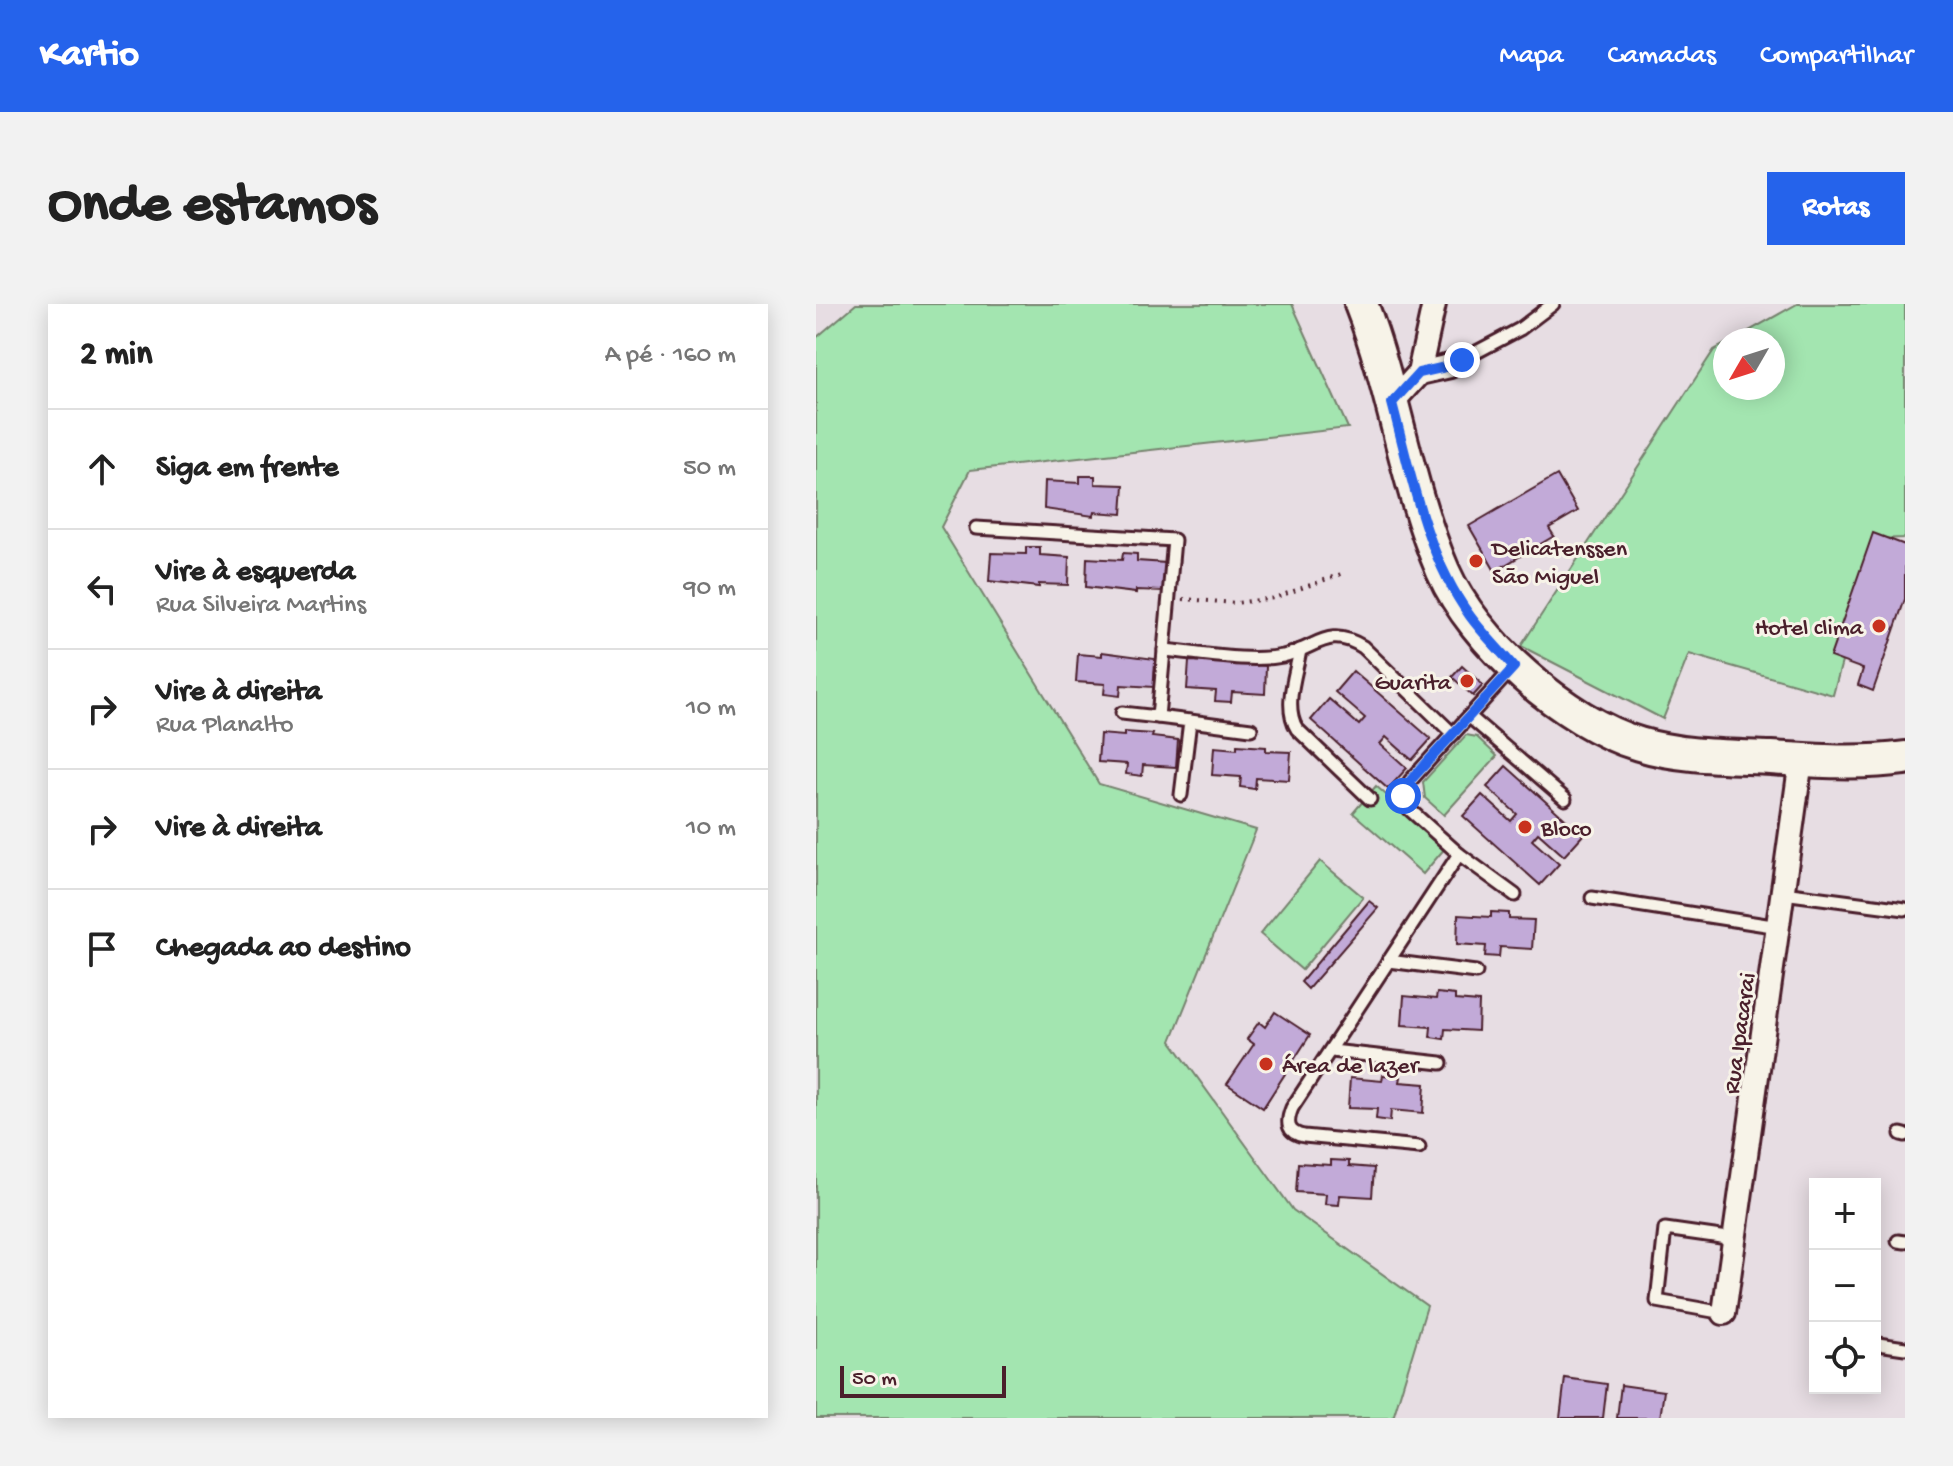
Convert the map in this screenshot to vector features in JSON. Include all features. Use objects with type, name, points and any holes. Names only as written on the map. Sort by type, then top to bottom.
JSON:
[{"type":"main road","points":[[1361,304],[1429,535],[1445,575],[1470,616],[1514,667],[1595,728],[1640,745],[1692,756],[1849,761],[1905,758]]},
{"type":"street","points":[[1392,403],[1419,373],[1434,304]]},
{"type":"street","points":[[1419,373],[1450,366]]},
{"type":"street","name":"Rua Ipacarai","points":[[1724,1313],[1801,760]]},
{"type":"lane","points":[[1450,366],[1520,329],[1553,304]]},
{"type":"lane","points":[[976,528],[1174,540],[1158,717]]},
{"type":"lane","points":[[1164,650],[1281,656],[1333,636],[1350,639],[1363,647],[1453,734]]},
{"type":"lane","points":[[1300,650],[1290,706],[1291,719],[1297,729],[1370,799]]},
{"type":"lane","points":[[1514,667],[1410,781],[1403,796],[1409,809],[1459,854],[1515,895]]},
{"type":"lane","points":[[1122,713],[1251,729]]},
{"type":"lane","points":[[1470,717],[1565,799]]},
{"type":"lane","points":[[1181,795],[1190,721]]},
{"type":"lane","points":[[1419,1147],[1304,1136],[1295,1134],[1287,1120],[1459,854]]},
{"type":"lane","points":[[1783,893],[1905,909]]},
{"type":"lane","points":[[1592,898],[1779,927]]},
{"type":"lane","points":[[1388,961],[1476,972]]},
{"type":"lane","points":[[1332,1051],[1441,1063]]},
{"type":"lane","points":[[1724,1313],[1657,1301],[1665,1229],[1735,1239]]},
{"type":"lane","points":[[1881,1344],[1905,1348]]},
{"type":"path","points":[[1169,598],[1236,603],[1274,598],[1344,573]]},
{"type":"green space","points":[[856,304],[1292,304],[1348,428],[970,470],[941,527],[1099,784],[1256,830],[1171,1041],[1293,1210],[1427,1306],[1393,1418],[816,1418],[816,338]]},
{"type":"green space","points":[[1797,304],[1905,304],[1905,538],[1875,539],[1833,695],[1689,654],[1663,719],[1521,646],[1713,352],[1713,400],[1785,400],[1785,328],[1754,328]]},
{"type":"green space","points":[[1466,735],[1477,737],[1497,756],[1444,815],[1425,798],[1423,782]]},
{"type":"green space","points":[[1376,786],[1446,847],[1423,874],[1353,813]]},
{"type":"green space","points":[[1320,861],[1363,897],[1302,970],[1260,934]]},
{"type":"building","points":[[1557,475],[1578,511],[1549,528],[1554,536],[1495,571],[1469,526]]},
{"type":"building","points":[[1080,476],[1095,476],[1095,484],[1124,485],[1122,514],[1094,512],[1093,516],[1044,509],[1045,481],[1080,483]]},
{"type":"building","points":[[1873,533],[1905,545],[1905,599],[1873,691],[1858,685],[1863,669],[1830,657]]},
{"type":"building","points":[[1026,547],[1040,547],[1040,555],[1069,557],[1068,585],[1039,584],[1039,587],[989,581],[991,553],[1026,554]]},
{"type":"building","points":[[1123,553],[1137,554],[1137,561],[1166,563],[1164,591],[1136,590],[1136,593],[1086,587],[1087,558],[1122,560]]},
{"type":"building","points":[[1102,652],[1155,659],[1154,687],[1121,685],[1120,696],[1104,694],[1105,684],[1076,682],[1078,654],[1102,656]]},
{"type":"building","points":[[1213,659],[1266,666],[1265,694],[1232,692],[1231,702],[1215,701],[1216,691],[1187,689],[1189,661],[1213,662]]},
{"type":"building","name":"Guarita","points":[[1462,666],[1483,685],[1473,696],[1452,677]]},
{"type":"building","points":[[1353,671],[1431,739],[1412,760],[1386,737],[1380,744],[1407,768],[1388,789],[1311,720],[1329,699],[1359,725],[1365,718],[1335,692]]},
{"type":"building","points":[[1124,732],[1178,740],[1176,767],[1143,765],[1142,776],[1126,774],[1127,764],[1098,762],[1100,734],[1124,736]]},
{"type":"building","points":[[1237,745],[1291,752],[1289,780],[1256,778],[1255,789],[1240,787],[1241,777],[1212,775],[1214,747],[1237,749]]},
{"type":"building","name":"Bloco","points":[[1506,766],[1583,835],[1564,856],[1538,833],[1532,840],[1559,864],[1540,885],[1463,816],[1482,795],[1511,821],[1517,814],[1487,787]]},
{"type":"building","points":[[1369,901],[1378,908],[1308,989],[1301,982]]},
{"type":"building","points":[[1491,912],[1509,913],[1509,919],[1534,920],[1532,949],[1500,947],[1499,957],[1485,956],[1486,946],[1457,944],[1458,915],[1491,917]]},
{"type":"building","points":[[1437,993],[1455,995],[1455,1000],[1479,1002],[1478,1031],[1445,1029],[1444,1039],[1430,1037],[1431,1027],[1402,1025],[1404,996],[1436,999]]},
{"type":"building","name":"Área de lazer","points":[[1275,1012],[1310,1035],[1263,1108],[1227,1084],[1254,1044],[1247,1039],[1259,1022],[1265,1027]]},
{"type":"building","points":[[1383,1075],[1401,1077],[1400,1082],[1425,1084],[1423,1113],[1391,1110],[1390,1121],[1376,1119],[1377,1109],[1348,1108],[1350,1078],[1382,1081]]},
{"type":"building","points":[[1331,1160],[1349,1161],[1349,1166],[1374,1168],[1372,1197],[1340,1195],[1339,1205],[1325,1204],[1326,1194],[1296,1192],[1298,1163],[1331,1165]]},
{"type":"building","points":[[1565,1378],[1607,1384],[1603,1418],[1560,1418]]},
{"type":"building","points":[[1621,1385],[1664,1391],[1660,1418],[1617,1418]]},
{"type":"place","name":"Delicatenssen São Miguel","points":[[1476,561]]},
{"type":"place","name":"Hotel clima","points":[[1879,626]]},
{"type":"place","name":"Guarita","points":[[1467,681]]},
{"type":"place","name":"Bloco","points":[[1525,827]]},
{"type":"place","name":"Área de lazer","points":[[1266,1064]]},
{"type":"route","points":[[1403,796],[1410,781],[1514,667],[1470,616],[1445,575],[1429,535],[1392,403],[1419,373],[1462,360]]}]
